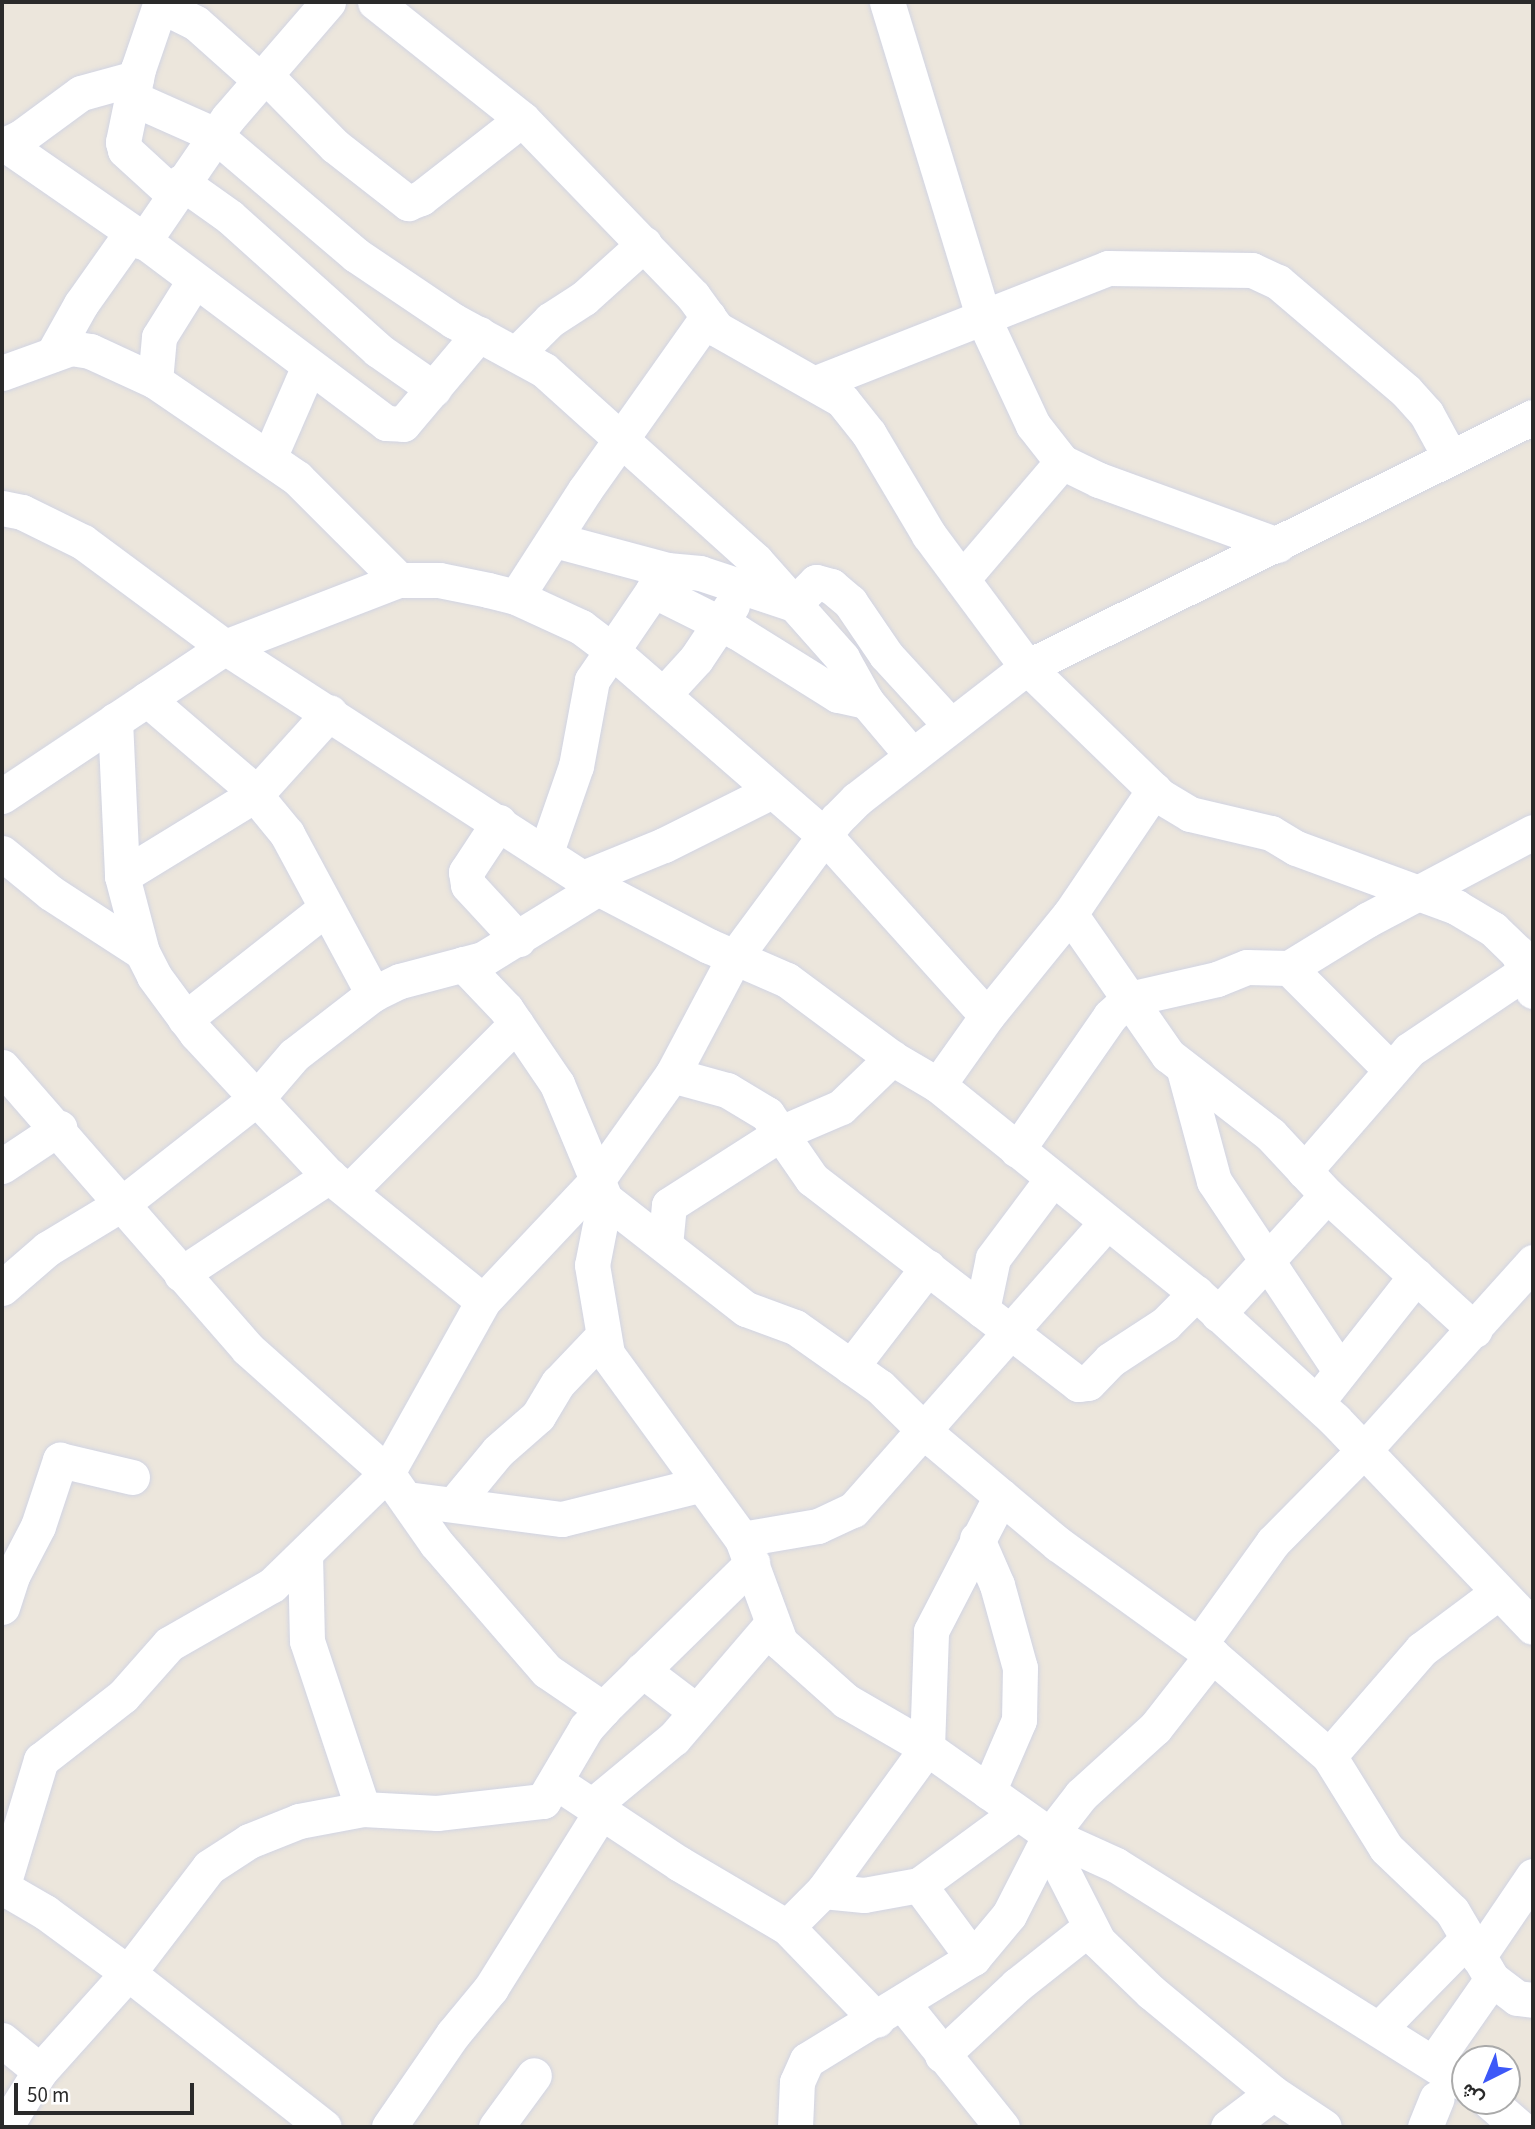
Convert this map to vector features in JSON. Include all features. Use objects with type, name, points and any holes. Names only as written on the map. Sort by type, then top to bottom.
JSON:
[{"type":"street","points":[[53,354],[81,304],[138,237],[262,77],[328,2]]},
{"type":"street","points":[[375,2],[522,119],[644,244],[717,329],[799,378],[816,383],[842,400],[869,435],[929,535],[1027,667],[1154,790],[1190,814],[1271,833],[1296,848],[1456,907],[1493,929],[1518,953],[1531,983],[1451,1018],[1390,1069],[1266,1262],[1208,1303],[1165,1324],[1110,1360],[1083,1384],[812,1179],[783,1132],[767,1114],[727,1090],[672,1075]]},
{"type":"street","points":[[887,2],[985,320],[1033,425],[1062,462],[1099,480],[1278,545]]},
{"type":"street","points":[[433,389],[378,350],[230,217],[177,188],[123,146],[134,88],[160,3],[195,23],[262,77],[335,146],[408,203],[421,198],[522,119]]},
{"type":"street","points":[[479,334],[403,424],[386,424],[138,237],[4,145],[80,93],[134,88],[215,135],[353,252],[420,300],[544,370],[746,552],[842,658],[866,701],[911,754]]},
{"type":"street","points":[[517,353],[550,320],[584,298],[644,244]]},
{"type":"street","points":[[317,294],[353,252]]},
{"type":"street","points":[[816,383],[922,338],[985,320],[1108,268],[1252,270],[1278,282],[1406,391],[1426,413],[1450,457]]},
{"type":"street","points":[[155,381],[159,337],[194,281]]},
{"type":"street","points":[[516,597],[621,439],[708,316]]},
{"type":"street","points":[[2,373],[71,348],[90,351],[155,381],[306,486],[399,580]]},
{"type":"street","points":[[269,458],[309,366]]},
{"type":"street","points":[[324,2127],[287,2117],[128,1973],[45,1912],[2,1887],[41,1760],[122,1696],[169,1644],[248,1602],[305,1554],[397,1486],[483,1301],[601,1190],[672,1075],[734,958],[825,836],[857,799],[911,754],[1027,667],[1213,572],[1278,545],[1533,417]]},
{"type":"street","points":[[962,579],[1062,462]]},
{"type":"street","points":[[2,508],[22,512],[83,542],[225,647],[330,712],[590,883],[734,958],[787,980],[892,1058],[938,1085],[1208,1303],[1318,1404],[1497,1593],[1533,1627]]},
{"type":"street","points":[[555,540],[660,580],[720,625],[838,695],[866,701]]},
{"type":"street","points":[[546,852],[576,766],[592,680],[660,580],[700,573],[794,604]]},
{"type":"street","points":[[2,796],[225,647],[399,580],[439,580],[516,597],[580,627],[611,650],[825,836],[987,1016]]},
{"type":"street","points":[[794,604],[816,582],[831,586],[850,602],[886,654],[950,726]]},
{"type":"street","points":[[663,695],[720,625],[742,586]]},
{"type":"street","points":[[146,699],[256,794],[287,834],[373,994]]},
{"type":"street","points":[[122,876],[256,794],[330,712]]},
{"type":"street","points":[[115,720],[122,876],[142,952],[185,1019],[339,1183],[483,1301]]},
{"type":"street","points":[[2,1288],[47,1249],[123,1203],[257,1098],[294,1055],[373,994],[400,981],[484,959],[518,939],[590,883],[772,790]]},
{"type":"street","points":[[938,1085],[987,1016],[1070,914],[1154,790]]},
{"type":"street","points":[[499,822],[466,872],[468,885],[518,939]]},
{"type":"street","points":[[1017,1150],[1110,1016],[1129,999],[1217,979],[1247,967],[1289,968],[1533,832]]},
{"type":"street","points":[[2,853],[51,893],[142,952]]},
{"type":"street","points":[[185,1019],[326,908]]},
{"type":"street","points":[[1070,914],[1168,1055],[1271,1135],[1315,1183],[1475,1330]]},
{"type":"street","points":[[463,964],[516,1024],[557,1084],[601,1190],[746,1309],[795,1327],[880,1387],[925,1432],[1058,1544],[1205,1650],[1329,1756],[1386,1848],[1440,1896],[1479,1958],[1517,1998],[1533,2000]]},
{"type":"street","points":[[1289,968],[1390,1069]]},
{"type":"street","points":[[181,1274],[339,1183],[516,1024]]},
{"type":"street","points":[[665,1245],[669,1205],[783,1132],[841,1107],[892,1058]]},
{"type":"street","points":[[2,1067],[59,1128],[181,1274],[248,1349],[397,1486],[436,1543],[547,1671],[603,1709]]},
{"type":"street","points":[[1184,1070],[1214,1181],[1340,1371]]},
{"type":"street","points":[[2,1166],[59,1128]]},
{"type":"street","points":[[982,1310],[993,1258],[1052,1179]]},
{"type":"street","points":[[601,1190],[592,1265],[601,1338],[619,1373],[702,1484],[747,1551],[771,1625],[780,1642],[846,1701],[927,1748],[1048,1838],[1116,1865],[1434,2062]]},
{"type":"street","points":[[5,2127],[40,2071],[128,1973],[209,1867],[249,1841],[299,1821],[363,1809],[437,1813],[533,1805],[551,1794],[586,1728],[642,1670],[747,1551],[842,1518],[925,1432],[1106,1223]]},
{"type":"street","points":[[795,2127],[797,2082],[807,2060],[890,2012],[973,1958],[1009,1915],[1048,1838],[1081,1795],[1155,1728],[1273,1542],[1364,1450],[1475,1330],[1533,1262]]},
{"type":"street","points":[[851,1367],[928,1267]]},
{"type":"street","points":[[1318,1404],[1340,1371],[1416,1276]]},
{"type":"street","points":[[455,1503],[498,1451],[538,1416],[558,1383],[601,1338]]},
{"type":"street","points":[[5,1585],[38,1526],[60,1461],[132,1478]]},
{"type":"street","points":[[397,1486],[503,1515],[562,1519],[702,1484]]},
{"type":"street","points":[[787,1927],[823,1891],[927,1748],[931,1631],[1001,1496]]},
{"type":"street","points":[[977,1539],[997,1585],[1020,1668],[1019,1720],[988,1792]]},
{"type":"street","points":[[305,1554],[307,1641],[363,1809]]},
{"type":"street","points":[[1329,1756],[1422,1649],[1497,1593]]},
{"type":"street","points":[[389,2127],[453,2034],[491,1988],[597,1809],[674,1738],[771,1625]]},
{"type":"street","points":[[642,1670],[696,1711]]},
{"type":"street","points":[[556,1782],[787,1927],[943,2055],[1002,2127]]},
{"type":"street","points":[[823,1891],[864,1895],[919,1885],[1017,1813]]},
{"type":"street","points":[[1048,1838],[1089,1928],[1151,1992],[1273,2093],[1324,2127]]},
{"type":"street","points":[[1442,2103],[1434,2062],[1479,1958],[1533,1876]]},
{"type":"street","points":[[919,1885],[973,1958]]},
{"type":"street","points":[[943,2055],[1040,1967],[1089,1928]]},
{"type":"street","points":[[996,1930],[1040,1967]]},
{"type":"street","points":[[1379,2029],[1479,1958]]},
{"type":"street","points":[[2,2040],[40,2071]]},
{"type":"street","points":[[496,2127],[534,2075]]},
{"type":"street","points":[[1228,2127],[1273,2093]]},
{"type":"street","points":[[1505,2115],[1519,2127]]}]
